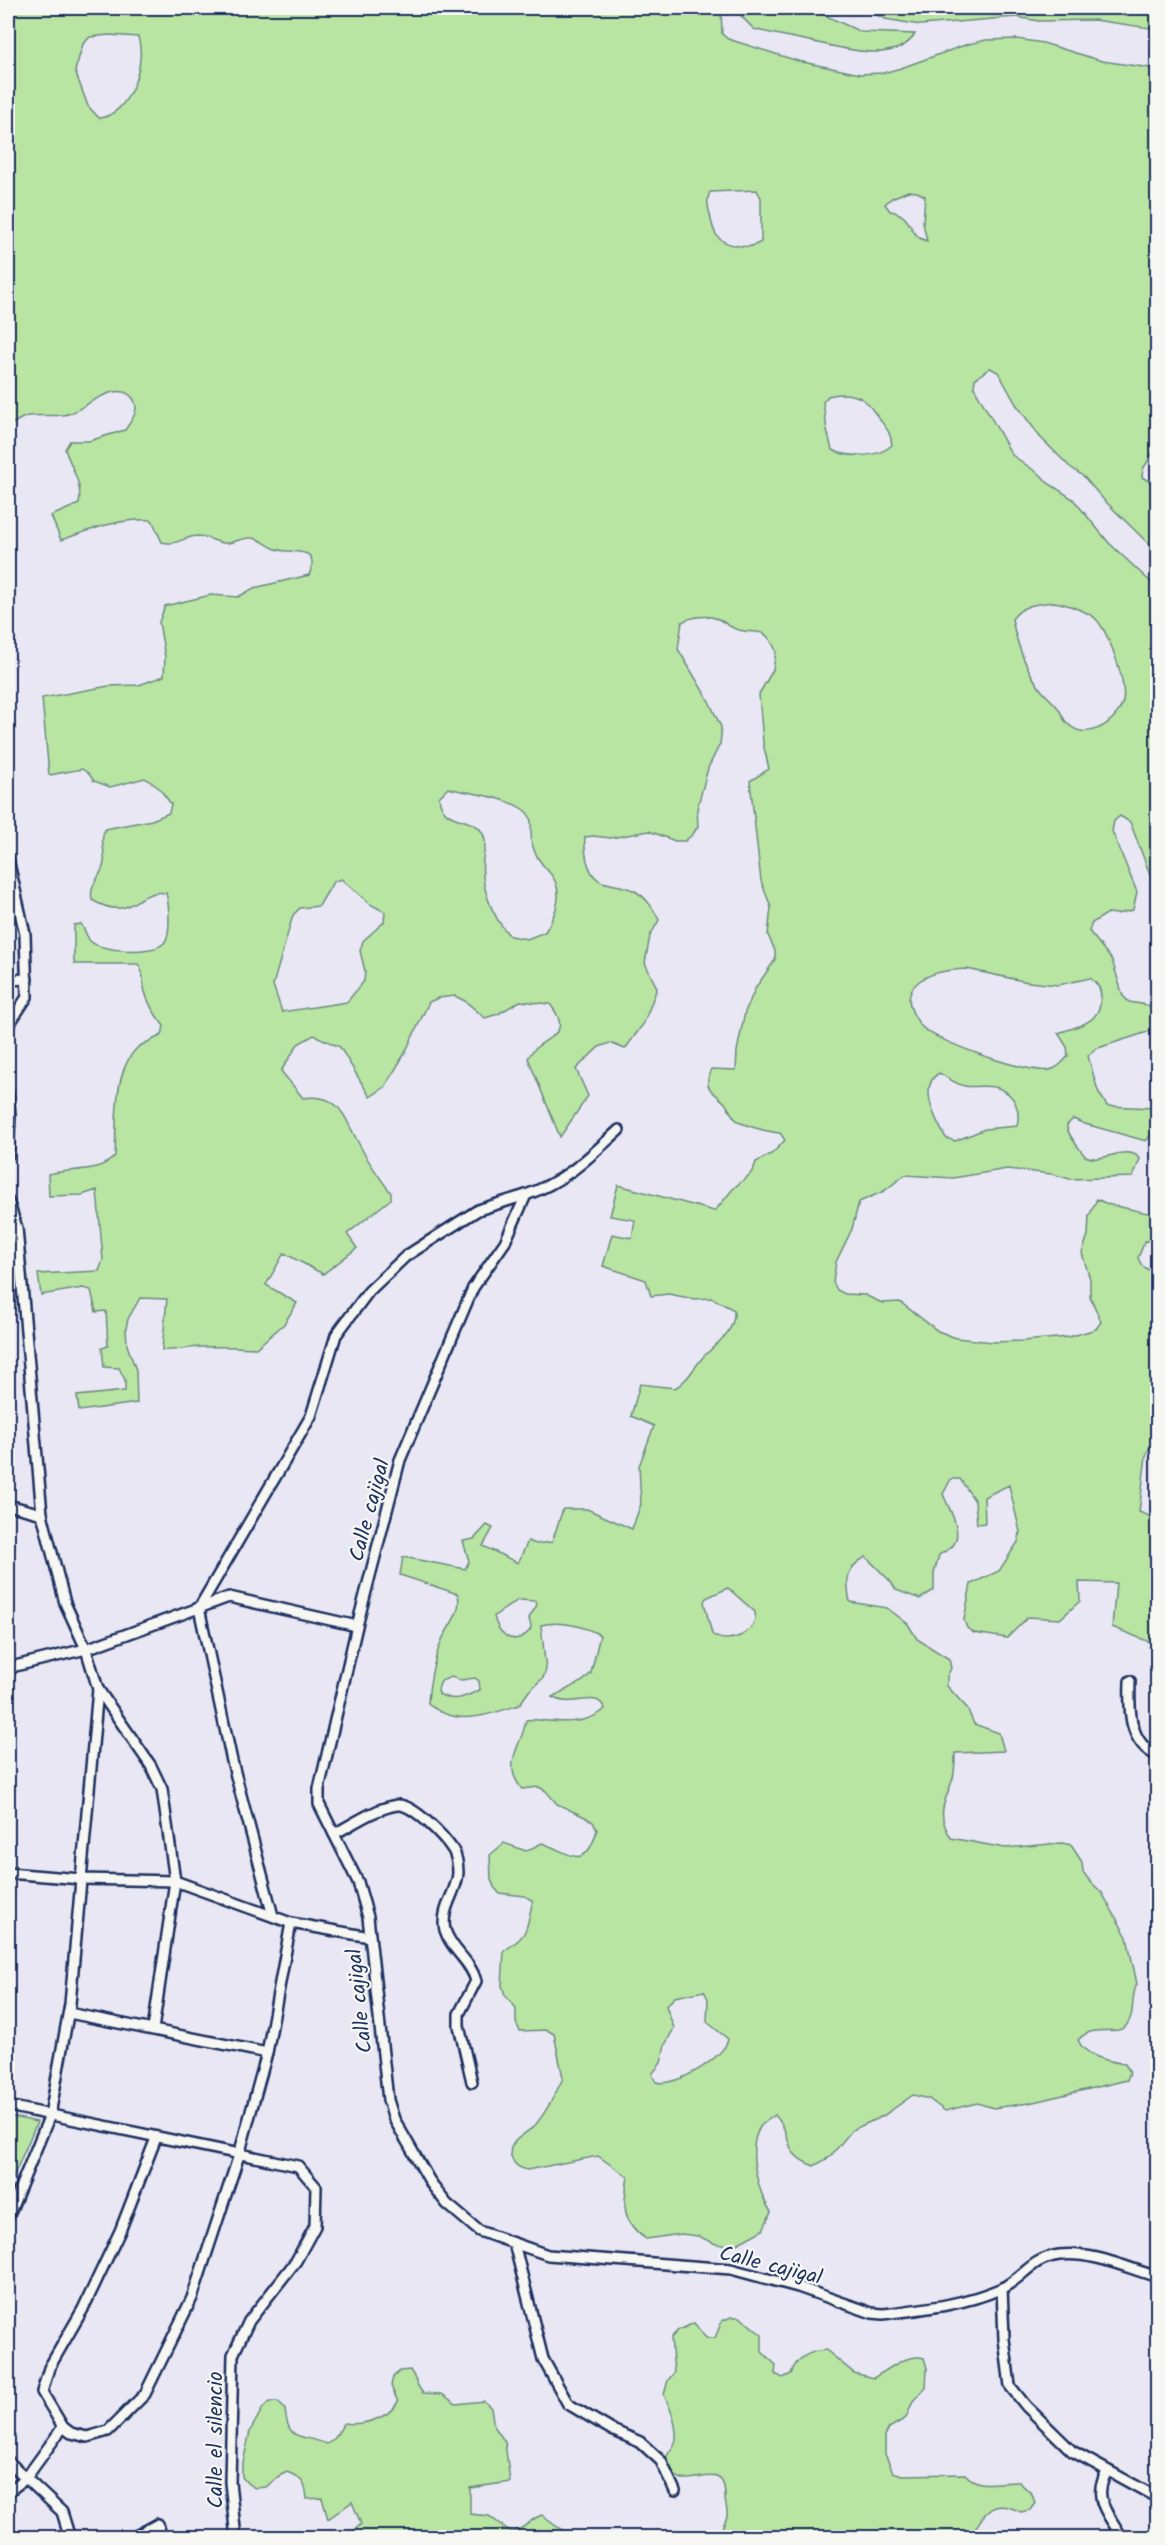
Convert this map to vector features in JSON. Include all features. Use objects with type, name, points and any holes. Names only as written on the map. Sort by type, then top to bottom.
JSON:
[{"type":"street","points":[[8,859],[25,934],[27,979],[27,997],[8,1026]]},
{"type":"street","points":[[8,980],[27,979]]},
{"type":"street","points":[[8,1094],[10,1116],[8,1155]]},
{"type":"street","points":[[273,1916],[232,1761],[199,1608],[311,1416],[336,1335],[369,1291],[406,1256],[478,1210],[548,1187],[571,1173],[619,1130]]},
{"type":"street","name":"Calle cajigal","points":[[526,1195],[505,1242],[473,1288],[400,1460],[357,1626],[319,1789],[319,1804],[358,1882],[368,1917],[388,2100],[394,2119],[432,2185],[447,2204],[479,2231],[548,2255],[731,2269],[798,2287],[872,2313],[883,2314],[951,2304],[1002,2288],[1032,2263],[1059,2255],[1077,2255],[1158,2277]]},
{"type":"street","points":[[8,1201],[17,1228],[42,1514],[65,1603],[86,1648],[98,1689],[151,1766],[162,1789],[175,1881],[153,2029]]},
{"type":"street","points":[[8,1505],[42,1514]]},
{"type":"street","points":[[8,1671],[15,1666],[86,1648],[229,1597],[357,1626]]},
{"type":"street","points":[[1130,1681],[1129,1707],[1134,1732],[1146,1750],[1158,1755]]},
{"type":"street","points":[[8,2217],[50,2115],[69,2013],[98,1689]]},
{"type":"street","points":[[334,1834],[368,1816],[398,1805],[407,1807],[420,1816],[453,1851],[458,1875],[446,1908],[445,1929],[451,1944],[463,1956],[476,1981],[459,2014],[459,2026],[472,2082]]},
{"type":"street","points":[[8,1873],[81,1879],[175,1881],[291,1923],[370,1937]]},
{"type":"street","points":[[156,2138],[120,2231],[83,2309],[49,2368],[42,2392],[63,2427],[71,2433],[87,2437],[108,2432],[145,2394],[192,2298],[239,2155],[267,2053],[291,1923]]},
{"type":"street","points":[[69,2013],[267,2053]]},
{"type":"street","points":[[8,2106],[239,2155]]},
{"type":"street","name":"Calle el silencio","points":[[236,2538],[230,2482],[233,2355],[249,2321],[296,2261],[315,2226],[316,2187],[298,2166],[239,2155]]},
{"type":"street","points":[[514,2243],[543,2359],[568,2404],[612,2430],[640,2442],[661,2461],[675,2491]]},
{"type":"street","points":[[1002,2288],[1004,2339],[1010,2386],[1026,2406],[1072,2451],[1158,2498]]},
{"type":"street","points":[[8,2492],[26,2478],[63,2427]]},
{"type":"street","points":[[8,2460],[62,2512],[70,2538]]},
{"type":"street","points":[[1107,2471],[1101,2482],[1100,2498],[1122,2538]]},
{"type":"street","points":[[132,2538],[158,2524],[162,2538]]},
{"type":"green space","points":[[8,8],[721,8],[722,34],[728,39],[798,61],[860,74],[883,73],[986,40],[1017,39],[1043,43],[1102,61],[1157,69],[1158,452],[1152,454],[1143,469],[1142,477],[1157,486],[1157,552],[1084,477],[1069,466],[1040,437],[1016,404],[998,372],[990,368],[975,379],[974,387],[1012,455],[1073,499],[1109,543],[1157,588],[1157,893],[1130,822],[1120,816],[1114,821],[1112,831],[1137,892],[1133,910],[1117,914],[1108,913],[1092,923],[1089,931],[1112,960],[1123,996],[1129,1002],[1147,1005],[1157,1015],[1157,1029],[1095,1049],[1088,1056],[1098,1091],[1107,1106],[1154,1108],[1152,1134],[1146,1141],[1073,1119],[1067,1125],[1071,1136],[1085,1156],[1098,1158],[1123,1153],[1136,1155],[1140,1159],[1133,1177],[1070,1179],[1052,1174],[1007,1169],[953,1178],[905,1175],[884,1191],[859,1202],[852,1229],[836,1262],[833,1282],[837,1290],[845,1294],[865,1295],[882,1303],[900,1302],[938,1331],[956,1338],[993,1342],[1069,1337],[1096,1329],[1101,1322],[1090,1296],[1090,1279],[1082,1253],[1088,1235],[1089,1216],[1097,1199],[1107,1204],[1157,1215],[1157,1240],[1145,1241],[1138,1258],[1142,1266],[1157,1275],[1157,1429],[1146,1456],[1139,1512],[1157,1519],[1157,1645],[1112,1627],[1116,1583],[1079,1582],[1080,1601],[1060,1619],[1028,1617],[1007,1638],[974,1633],[967,1628],[964,1620],[971,1584],[999,1571],[1018,1542],[1020,1532],[1009,1485],[984,1497],[985,1523],[977,1524],[975,1501],[960,1479],[951,1479],[943,1494],[956,1525],[956,1538],[951,1547],[939,1555],[934,1573],[934,1590],[920,1599],[896,1590],[866,1557],[854,1566],[848,1582],[850,1602],[887,1608],[908,1624],[917,1639],[949,1659],[951,1668],[947,1677],[947,1686],[967,1708],[974,1724],[999,1733],[1004,1751],[955,1753],[954,1775],[942,1814],[951,1838],[1005,1848],[1062,1843],[1071,1845],[1082,1862],[1083,1872],[1102,1893],[1127,1937],[1137,1984],[1129,2021],[1122,2029],[1091,2032],[1078,2040],[1081,2046],[1092,2054],[1105,2060],[1125,2064],[1130,2072],[1127,2080],[1029,2103],[994,2108],[977,2103],[945,2111],[929,2099],[913,2095],[883,2116],[852,2130],[830,2157],[814,2166],[796,2156],[775,2115],[760,2127],[754,2147],[755,2171],[762,2194],[771,2212],[763,2230],[733,2246],[716,2244],[698,2236],[681,2234],[646,2239],[638,2233],[628,2219],[625,2196],[628,2177],[598,2156],[527,2170],[513,2161],[510,2153],[511,2147],[540,2119],[563,2078],[554,2034],[547,2030],[520,2031],[516,2023],[516,2008],[505,1995],[502,1986],[504,1951],[519,1940],[526,1930],[533,1901],[525,1896],[499,1893],[491,1879],[490,1855],[504,1843],[526,1851],[542,1843],[569,1855],[582,1856],[592,1843],[597,1830],[593,1822],[557,1804],[546,1791],[539,1787],[522,1789],[513,1771],[513,1762],[526,1720],[579,1721],[593,1717],[605,1709],[596,1700],[568,1701],[552,1697],[583,1681],[591,1673],[600,1635],[571,1625],[556,1623],[541,1625],[546,1670],[543,1678],[529,1691],[519,1705],[472,1717],[460,1717],[438,1711],[428,1703],[431,1680],[441,1642],[458,1607],[458,1594],[400,1575],[403,1557],[465,1569],[469,1561],[463,1541],[474,1539],[487,1525],[493,1528],[483,1546],[518,1563],[528,1541],[536,1544],[552,1542],[563,1509],[587,1509],[632,1529],[641,1504],[639,1466],[654,1426],[631,1416],[640,1384],[675,1388],[680,1385],[704,1356],[725,1336],[732,1324],[734,1310],[712,1298],[694,1299],[669,1294],[651,1296],[646,1280],[603,1266],[612,1234],[632,1238],[635,1220],[610,1216],[618,1185],[714,1211],[750,1174],[756,1162],[773,1153],[785,1140],[780,1133],[743,1124],[737,1120],[725,1103],[708,1086],[711,1069],[736,1070],[737,1051],[745,1012],[756,987],[775,960],[775,951],[768,935],[771,907],[761,881],[750,781],[769,769],[763,743],[759,694],[773,670],[776,651],[765,634],[736,629],[714,617],[700,617],[682,622],[678,649],[709,701],[721,727],[720,744],[708,768],[697,809],[698,826],[685,841],[675,841],[649,831],[611,838],[585,837],[587,861],[595,877],[600,881],[635,891],[649,904],[659,920],[650,936],[645,963],[657,988],[644,1023],[625,1049],[610,1043],[599,1047],[576,1069],[588,1096],[560,1137],[528,1058],[533,1050],[558,1030],[560,1024],[550,1004],[520,1001],[498,1014],[485,1018],[465,1001],[455,996],[438,998],[429,1002],[405,1053],[385,1087],[370,1097],[340,1047],[314,1035],[298,1044],[281,1071],[303,1098],[325,1099],[339,1108],[369,1162],[391,1193],[391,1199],[347,1234],[357,1248],[323,1274],[284,1253],[266,1285],[297,1303],[284,1324],[256,1348],[207,1347],[162,1350],[167,1299],[140,1298],[128,1319],[126,1328],[127,1345],[136,1370],[137,1403],[79,1411],[77,1396],[125,1391],[125,1380],[119,1368],[104,1367],[102,1348],[108,1346],[106,1311],[96,1312],[91,1290],[83,1288],[41,1295],[38,1274],[99,1271],[103,1260],[97,1190],[82,1195],[49,1196],[48,1174],[101,1166],[115,1156],[117,1100],[123,1071],[137,1048],[162,1035],[164,1026],[148,1002],[142,971],[138,964],[74,964],[74,925],[81,924],[90,941],[104,948],[138,950],[163,944],[169,927],[166,893],[147,895],[133,904],[116,908],[92,900],[92,889],[104,863],[105,829],[152,820],[169,813],[171,804],[159,788],[145,778],[110,787],[94,781],[82,769],[49,775],[42,698],[109,686],[139,685],[164,676],[165,657],[159,622],[165,606],[211,595],[238,597],[254,588],[309,575],[312,565],[308,555],[282,551],[255,538],[224,543],[197,536],[172,543],[162,542],[152,520],[117,523],[61,540],[51,516],[79,504],[80,496],[78,482],[65,449],[70,441],[89,441],[125,430],[135,412],[136,404],[128,394],[120,391],[112,392],[71,413],[28,416],[8,426]],"holes":[[[109,35],[138,37],[140,48],[138,74],[127,98],[110,115],[99,118],[88,106],[75,71],[83,44],[90,37]],[[757,190],[761,198],[761,242],[745,247],[728,244],[719,238],[712,226],[708,198],[710,192]],[[908,191],[925,196],[923,223],[927,241],[917,235],[903,216],[890,211],[885,204]],[[853,395],[864,400],[871,408],[888,431],[892,445],[871,454],[839,453],[832,450],[823,402],[828,396]],[[1054,602],[1082,611],[1093,616],[1107,635],[1120,673],[1123,697],[1118,712],[1098,729],[1082,731],[1074,729],[1067,723],[1058,708],[1036,683],[1027,666],[1019,648],[1012,619],[1021,610],[1036,604]],[[448,788],[507,801],[528,814],[531,822],[533,848],[557,887],[556,910],[545,932],[527,939],[510,936],[498,920],[485,890],[483,880],[485,842],[482,832],[471,823],[446,812],[441,806],[439,797]],[[341,879],[370,904],[385,912],[384,922],[363,941],[360,951],[365,971],[364,981],[347,1002],[282,1012],[273,985],[293,915],[300,908],[319,906],[333,882]],[[967,969],[1028,982],[1058,985],[1090,978],[1099,988],[1100,1006],[1093,1018],[1087,1022],[1058,1033],[1067,1047],[1068,1056],[1062,1063],[1050,1070],[1039,1070],[983,1056],[944,1040],[921,1026],[912,1011],[909,999],[912,989],[928,976],[940,972]],[[939,1073],[965,1086],[998,1088],[1013,1098],[1018,1114],[1017,1126],[985,1129],[955,1141],[946,1138],[930,1104],[929,1086]],[[728,1588],[755,1612],[755,1620],[747,1632],[741,1636],[718,1638],[712,1634],[704,1602],[706,1598]],[[518,1600],[536,1601],[537,1605],[529,1618],[531,1628],[525,1635],[514,1639],[509,1638],[498,1627],[494,1616]],[[451,1677],[461,1680],[475,1678],[479,1681],[480,1690],[464,1697],[455,1699],[439,1694],[441,1681]],[[704,1991],[708,1999],[707,2022],[728,2039],[725,2047],[709,2063],[686,2076],[664,2083],[656,2082],[652,2074],[661,2063],[665,2045],[674,2028],[666,2006],[675,1997]]]},
{"type":"green space","points":[[739,8],[809,8],[861,32],[915,34],[906,44],[895,49],[881,52],[851,50],[754,29],[742,17]]},
{"type":"green space","points":[[863,8],[1157,8],[1157,29],[1094,20],[1039,21],[1016,17],[921,25],[885,19]]},
{"type":"green space","points":[[8,2116],[37,2122],[8,2189]]},
{"type":"green space","points":[[731,2317],[740,2317],[762,2335],[762,2352],[776,2365],[775,2374],[783,2378],[791,2374],[793,2368],[804,2356],[826,2350],[854,2373],[873,2378],[904,2360],[924,2358],[927,2368],[926,2388],[913,2401],[906,2418],[889,2428],[885,2436],[885,2454],[893,2472],[902,2475],[965,2474],[977,2482],[990,2484],[1019,2482],[1032,2494],[1035,2503],[1030,2510],[1021,2512],[1002,2506],[990,2510],[970,2537],[791,2538],[787,2535],[783,2538],[718,2537],[727,2516],[723,2484],[718,2478],[711,2476],[682,2479],[673,2474],[666,2460],[675,2443],[675,2428],[664,2395],[668,2380],[674,2373],[671,2338],[677,2331],[694,2323],[706,2338],[715,2338],[722,2321]]},
{"type":"green space","points":[[410,2370],[423,2393],[442,2394],[456,2404],[484,2401],[491,2408],[494,2426],[505,2442],[510,2482],[470,2488],[470,2514],[489,2516],[511,2532],[542,2515],[565,2531],[591,2537],[347,2537],[361,2524],[352,2502],[328,2519],[322,2498],[307,2499],[306,2489],[302,2482],[292,2474],[287,2472],[266,2487],[255,2488],[242,2477],[250,2431],[269,2402],[278,2402],[285,2409],[289,2428],[297,2436],[327,2444],[335,2438],[344,2423],[374,2420],[394,2408],[398,2402],[391,2386],[393,2377],[400,2371]]}]
